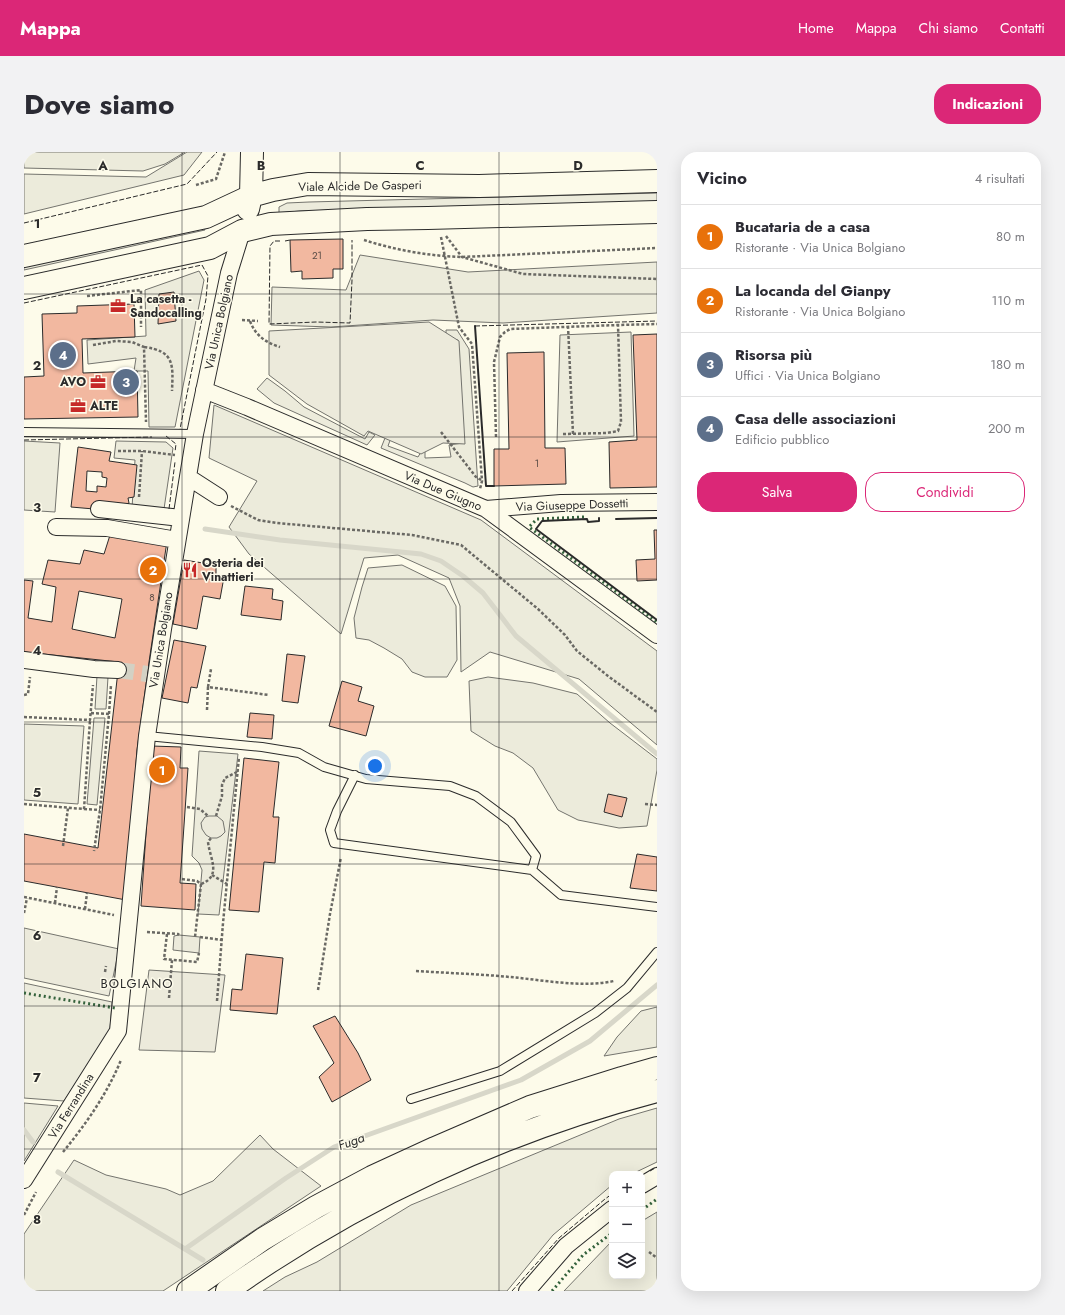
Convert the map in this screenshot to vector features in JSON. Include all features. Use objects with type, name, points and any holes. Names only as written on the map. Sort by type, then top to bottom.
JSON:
[{"type":"street","points":[[242,231],[251,196],[252,152]]},
{"type":"street","name":"Viale Alcide De Gasperi","points":[[24,256],[206,217],[251,196],[273,190],[308,184],[479,186],[657,181]]},
{"type":"street","points":[[24,288],[210,248],[242,231],[271,224],[367,218],[433,222],[657,212]]},
{"type":"street","name":"Via Unica Bolgiano","points":[[118,1031],[152,674],[195,434],[229,273],[242,231]]},
{"type":"street","name":"Via Due Giugno","points":[[204,390],[486,509],[657,635]]},
{"type":"street","points":[[188,477],[219,497]]},
{"type":"street","name":"Via Giuseppe Dossetti","points":[[486,509],[561,503],[657,502]]},
{"type":"street","points":[[99,509],[181,518]]},
{"type":"street","points":[[56,527],[107,528],[177,540]]},
{"type":"street","points":[[28,661],[115,670]]},
{"type":"street","name":"Via Ferrandina","points":[[24,1180],[118,1031]]},
{"type":"street","points":[[188,1291],[263,1238],[372,1177],[434,1148],[530,1107],[593,1086],[657,1068]]},
{"type":"street","points":[[227,1291],[285,1251],[344,1216],[398,1187],[515,1136],[619,1101],[657,1091]]},
{"type":"street","points":[[645,1182],[657,1176]]},
{"type":"street","points":[[527,1291],[566,1246],[609,1211]]},
{"type":"lane","points":[[24,432],[195,434]]},
{"type":"lane","points":[[147,736],[241,745],[299,753],[324,767],[366,779],[450,786],[476,796],[510,822],[536,856],[532,870]]},
{"type":"lane","points":[[355,776],[337,811],[330,830],[334,843],[532,870],[561,895],[657,907]]},
{"type":"lane","points":[[411,1099],[500,1071],[595,1013],[628,988],[657,952]]},
{"type":"path","points":[[196,185],[216,179],[226,152]]},
{"type":"path","points":[[433,222],[444,256],[459,327],[472,344],[482,481],[479,493]]},
{"type":"path","points":[[433,222],[462,256],[523,274],[657,279]]},
{"type":"path","points":[[362,239],[384,247],[444,256],[657,248]]},
{"type":"path","points":[[82,296],[141,290],[141,327]]},
{"type":"path","points":[[242,320],[258,321]]},
{"type":"path","points":[[250,321],[253,329],[263,339],[280,347]]},
{"type":"path","points":[[563,434],[608,433],[618,431],[621,422],[618,324]]},
{"type":"path","points":[[496,438],[494,362],[500,337],[505,332],[510,329],[618,324],[657,324]]},
{"type":"path","points":[[568,326],[572,434]]},
{"type":"path","points":[[93,345],[116,341],[132,342],[144,348],[155,349],[168,356],[172,366],[172,391]]},
{"type":"path","points":[[144,348],[146,433]]},
{"type":"path","points":[[441,432],[476,477],[482,481]]},
{"type":"path","points":[[118,451],[142,451],[178,456]]},
{"type":"path","points":[[138,513],[142,451]]},
{"type":"path","points":[[219,497],[232,507],[258,520],[412,535],[462,546],[538,609],[565,635],[578,651],[608,676],[657,712]]},
{"type":"path","points":[[24,695],[28,694],[28,661]]},
{"type":"path","points":[[84,809],[94,669]]},
{"type":"path","points":[[207,710],[208,687],[211,669]]},
{"type":"path","points":[[94,851],[100,810],[109,714],[115,670]]},
{"type":"path","points":[[208,687],[269,695]]},
{"type":"path","points":[[90,713],[109,714]]},
{"type":"path","points":[[24,717],[90,720]]},
{"type":"path","points":[[217,1001],[241,745]]},
{"type":"path","points":[[216,816],[222,796],[222,785],[225,778],[238,772]]},
{"type":"path","points":[[24,804],[100,810]]},
{"type":"path","points":[[645,804],[657,805]]},
{"type":"path","points":[[187,806],[200,809],[208,816]]},
{"type":"path","points":[[63,846],[68,808]]},
{"type":"path","points":[[200,884],[205,883],[212,875],[214,866],[208,842],[211,838]]},
{"type":"path","points":[[318,990],[343,845]]},
{"type":"path","points":[[212,875],[227,884]]},
{"type":"path","points":[[182,879],[197,881],[200,884]]},
{"type":"path","points":[[195,937],[200,884]]},
{"type":"path","points":[[55,903],[57,887]]},
{"type":"path","points":[[84,909],[87,893]]},
{"type":"path","points":[[24,913],[26,897],[117,915]]},
{"type":"path","points":[[147,932],[179,935]]},
{"type":"path","points":[[167,934],[164,959],[197,962],[199,953]]},
{"type":"path","points":[[200,937],[222,940]]},
{"type":"path","points":[[169,998],[172,960]]},
{"type":"path","points":[[105,972],[106,965]]},
{"type":"path","points":[[416,971],[477,974],[575,984],[602,983],[620,979],[642,971]]},
{"type":"path","points":[[649,1252],[657,1258]]},
{"type":"shaded area","points":[[24,152],[185,152],[165,164],[143,171],[24,168]]},
{"type":"shaded area","points":[[187,152],[202,152],[184,175],[24,214],[24,174],[146,177]]},
{"type":"shaded area","points":[[657,193],[657,202],[300,211],[279,213],[279,207],[287,203]]},
{"type":"shaded area","points":[[202,222],[205,230],[24,270],[24,261]]},
{"type":"shaded area","points":[[360,255],[468,272],[657,262],[657,313],[503,323],[433,320],[331,327],[271,325],[272,287],[346,290]]},
{"type":"shaded area","points":[[199,271],[204,280],[175,427],[149,427],[148,371],[134,371],[136,358],[88,364],[87,340],[146,336],[145,290]]},
{"type":"shaded area","points":[[429,322],[459,341],[465,444],[443,443],[421,454],[368,431],[364,436],[307,404],[269,375],[269,331]]},
{"type":"shaded area","points":[[446,330],[457,330],[469,349],[478,486],[473,487],[381,448],[387,433],[392,435],[388,446],[418,457],[425,445],[425,458],[451,457],[449,445],[463,443],[458,340],[446,340]]},
{"type":"shaded area","points":[[631,332],[634,436],[557,442],[560,335]]},
{"type":"shaded area","points":[[267,378],[304,407],[365,439],[369,432],[375,435],[367,445],[274,403],[257,389]]},
{"type":"shaded area","points":[[214,405],[481,520],[657,651],[657,745],[579,679],[490,652],[461,672],[460,606],[449,578],[398,555],[364,558],[341,634],[249,554],[229,527],[257,481],[209,458]]},
{"type":"shaded area","points":[[24,441],[60,443],[55,512],[24,510]]},
{"type":"shaded area","points":[[116,441],[166,442],[173,448],[164,509],[132,508],[135,460],[114,458]]},
{"type":"shaded area","points":[[402,565],[445,586],[456,606],[457,660],[447,677],[425,677],[412,672],[402,659],[384,648],[369,640],[356,638],[354,618],[368,568]]},
{"type":"shaded area","points":[[97,676],[108,677],[106,709],[95,709]]},
{"type":"shaded area","points":[[488,677],[533,683],[577,694],[610,723],[657,759],[657,770],[647,826],[619,828],[578,820],[558,810],[533,768],[513,753],[495,746],[471,731],[469,681]]},
{"type":"shaded area","points":[[94,718],[105,718],[97,805],[87,804]]},
{"type":"shaded area","points":[[24,724],[84,726],[78,804],[24,800]]},
{"type":"shaded area","points":[[199,751],[238,754],[219,915],[198,914],[202,870],[199,863],[192,856]]},
{"type":"shaded area","points":[[217,816],[223,821],[225,832],[217,838],[211,838],[206,835],[202,829],[201,823],[205,817]]},
{"type":"shaded area","points":[[24,928],[119,949],[109,996],[24,978]]},
{"type":"shaded area","points":[[174,936],[200,937],[199,953],[173,950]]},
{"type":"shaded area","points":[[149,970],[225,975],[215,1052],[139,1050]]},
{"type":"shaded area","points":[[24,983],[112,1002],[110,1030],[64,1101],[24,1098]]},
{"type":"shaded area","points":[[657,1007],[657,1047],[604,1056],[617,1037],[641,1011]]},
{"type":"shaded area","points":[[24,1103],[58,1106],[24,1161]]},
{"type":"shaded area","points":[[657,1108],[657,1162],[638,1171],[609,1171],[609,1188],[553,1235],[507,1291],[263,1291],[285,1277],[317,1262],[411,1205],[619,1119]]},
{"type":"shaded area","points":[[260,1135],[273,1149],[321,1186],[163,1291],[24,1291],[24,1234],[74,1160],[106,1175],[166,1189],[180,1195],[213,1181]]},
{"type":"shaded area","points":[[657,1212],[657,1291],[564,1291],[609,1244],[609,1279],[645,1279],[645,1219]]},
{"type":"building","points":[[343,239],[343,269],[333,269],[333,278],[302,279],[302,271],[291,272],[290,240]]},
{"type":"building","points":[[174,292],[176,321],[158,324],[159,294]]},
{"type":"building","points":[[134,304],[135,337],[82,339],[83,373],[137,371],[138,417],[24,419],[24,377],[44,376],[42,314],[77,313],[77,306]]},
{"type":"building","points":[[657,334],[657,487],[610,488],[609,442],[637,440],[633,335]]},
{"type":"building","points":[[544,352],[545,448],[565,448],[566,484],[494,486],[494,449],[509,449],[507,353]]},
{"type":"building","points":[[78,447],[111,452],[109,461],[137,465],[134,497],[128,498],[129,503],[120,509],[112,504],[95,502],[94,509],[71,507]],"holes":[[[87,471],[102,472],[102,477],[107,478],[106,487],[97,486],[97,492],[86,491]]]},
{"type":"building","points":[[654,530],[657,530],[657,580],[637,581],[636,560],[655,559]]},
{"type":"building","points":[[111,532],[167,541],[137,750],[126,900],[24,881],[24,834],[98,848],[119,662],[24,652],[24,580],[33,581],[28,618],[52,622],[56,587],[42,584],[48,560],[80,564],[84,550],[104,554]],"holes":[[[79,591],[122,599],[115,638],[72,629]]]},
{"type":"building","points":[[184,560],[216,565],[216,575],[224,577],[220,599],[203,596],[197,629],[173,624]]},
{"type":"building","points":[[245,586],[273,589],[272,599],[283,601],[281,620],[241,615]]},
{"type":"building","points":[[174,640],[206,646],[197,688],[191,687],[188,703],[162,698]]},
{"type":"building","points":[[287,654],[305,656],[298,703],[282,701]]},
{"type":"building","points":[[342,681],[362,687],[358,701],[374,706],[366,736],[329,726]]},
{"type":"building","points":[[250,713],[274,715],[272,739],[247,737]]},
{"type":"building","points":[[152,746],[181,747],[180,768],[188,768],[180,883],[196,884],[195,910],[141,906]]},
{"type":"building","points":[[244,758],[279,762],[273,817],[279,817],[275,863],[264,862],[259,912],[229,910]]},
{"type":"building","points":[[608,794],[627,798],[622,817],[604,812]]},
{"type":"building","points":[[637,854],[657,857],[657,891],[630,888]]},
{"type":"building","points":[[246,954],[283,958],[277,1014],[230,1010],[232,989],[242,990]]},
{"type":"building","points":[[335,1016],[358,1053],[371,1080],[332,1102],[319,1077],[334,1063],[313,1026]]},
{"type":"waterway","points":[[205,529],[280,540],[421,554],[441,561],[463,576],[483,593],[516,636],[657,754]]},
{"type":"waterway","name":"Fuga","points":[[58,1172],[185,1249],[286,1178],[334,1147],[521,1080],[590,1041],[657,985]]},
{"type":"waterway","name":"Fuga","points":[[24,1130],[33,1142]]},
{"type":"waterway","points":[[185,1249],[203,1260]]},
{"type":"tunnel","points":[[118,670],[147,674]]},
{"type":"hedge","points":[[584,517],[537,519],[529,527],[657,622]]},
{"type":"hedge","points":[[24,993],[115,1008]]},
{"type":"hedge","points":[[645,1208],[657,1199]]},
{"type":"hedge","points":[[552,1291],[583,1255],[609,1235]]},
{"type":"fence","points":[[24,223],[187,184],[217,152]]},
{"type":"fence","points":[[285,241],[290,240]]},
{"type":"fence","points":[[280,241],[274,241],[270,246],[269,324],[316,322],[350,323],[352,240]]},
{"type":"fence","points":[[24,303],[202,265],[208,276],[206,299],[180,429]]},
{"type":"fence","points":[[475,326],[657,321]]},
{"type":"fence","points":[[166,436],[176,444],[175,452]]},
{"type":"fence","points":[[24,440],[152,437]]},
{"type":"fence","points":[[169,509],[175,462]]},
{"type":"fence","points":[[650,1171],[657,1167]]},
{"type":"fence","points":[[512,1291],[559,1238],[609,1196]]},
{"type":"wall","points":[[475,326],[486,486],[494,486]]},
{"type":"wall","points":[[599,518],[599,521],[588,522],[587,519],[542,521],[536,529],[657,620]]},
{"type":"wall","points":[[616,519],[657,518]]},
{"type":"place","name":"La casetta - Sandocalling","points":[[118,306]]},
{"type":"place","name":"Casa delle associazioni","points":[[63,355]]},
{"type":"place","name":"AVO","points":[[98,382]]},
{"type":"place","name":"Risorsa più","points":[[126,382]]},
{"type":"place","name":"ALTE","points":[[78,406]]},
{"type":"place","name":"La locanda del Gianpy","points":[[153,570]]},
{"type":"place","name":"Osteria dei Vinattieri","points":[[190,570]]},
{"type":"place","name":"Bucataria de a casa","points":[[162,770]]},
{"type":"district","name":"BOLGIANO","points":[[137,983]]}]
